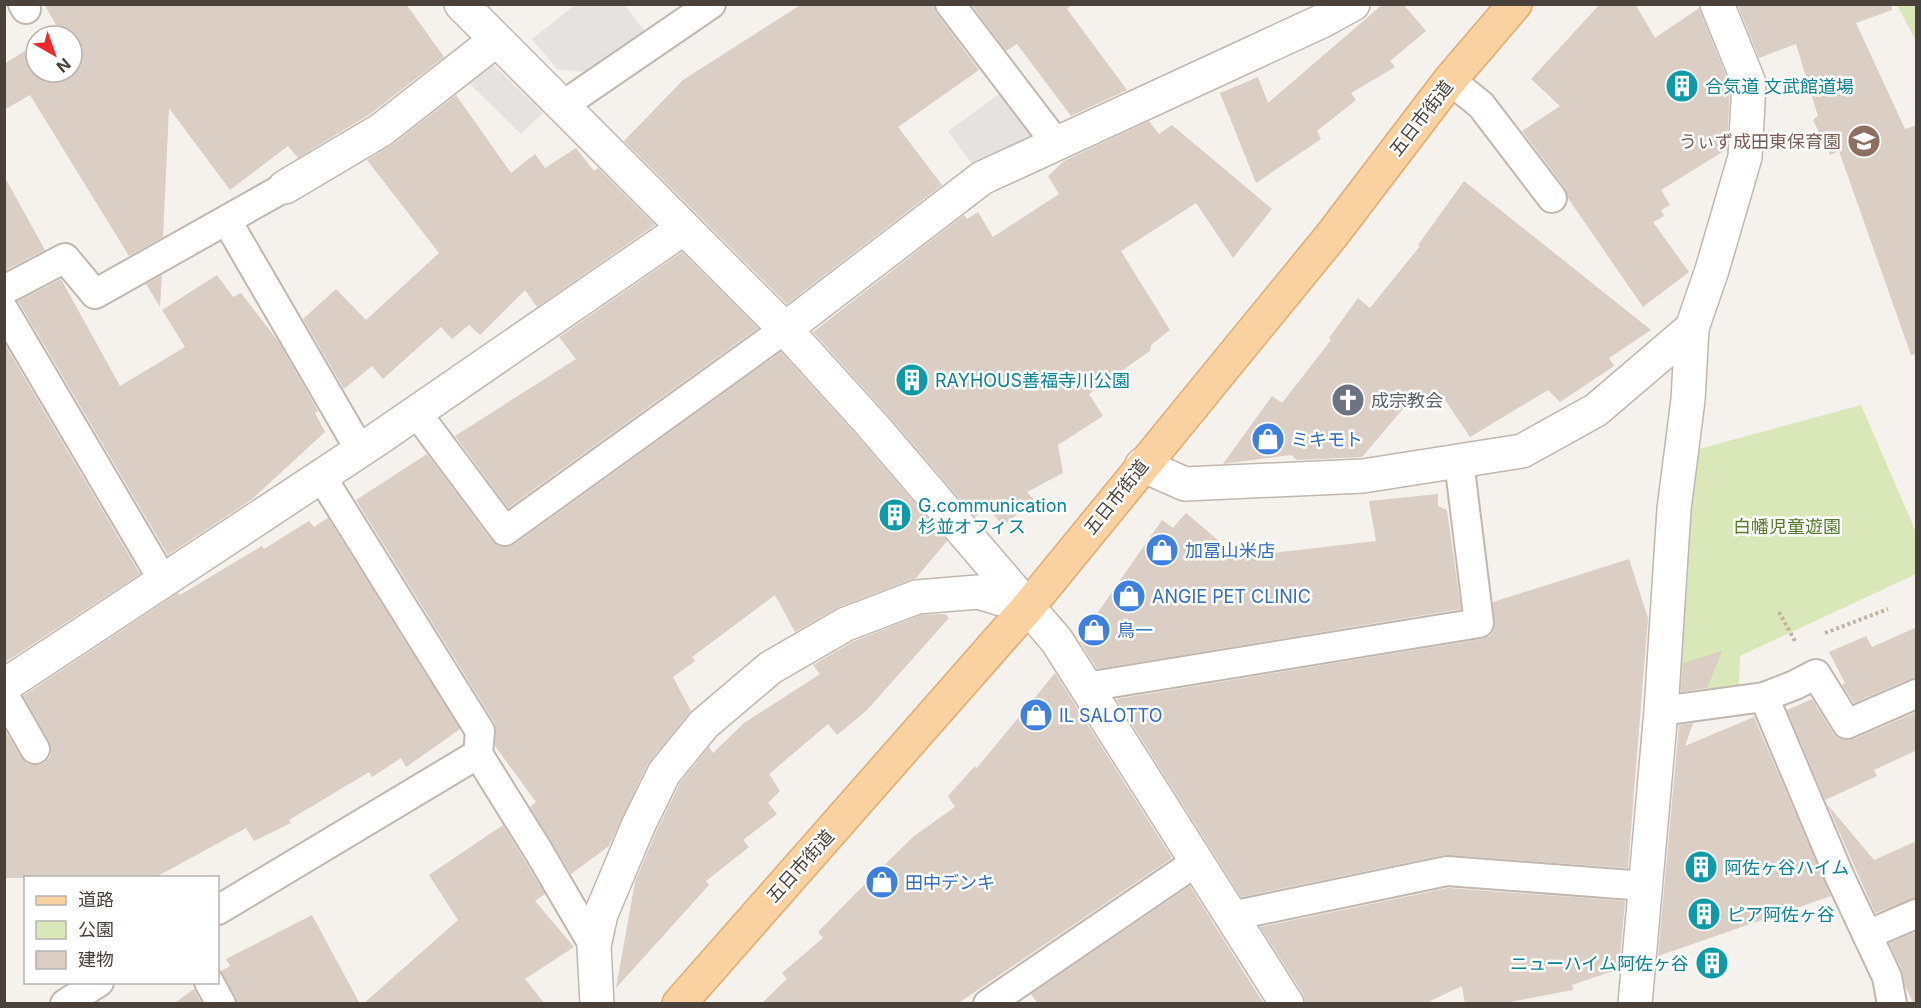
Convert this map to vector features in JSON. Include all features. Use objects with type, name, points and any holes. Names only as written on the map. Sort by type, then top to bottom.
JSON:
[{"type":"main road","name":"五日市街道","points":[[679,1004],[1028,607],[1332,235],[1450,80],[1515,4]]},
{"type":"street","points":[[461,4],[785,329],[872,425],[1057,640],[1287,1004]]},
{"type":"street","points":[[785,329],[982,178],[1322,21],[1353,4]]},
{"type":"street","points":[[1635,1004],[1661,711],[1674,509],[1688,400],[1692,328],[1712,270],[1745,157],[1749,83],[1717,4]]},
{"type":"street","points":[[285,187],[381,130],[496,40]]},
{"type":"street","points":[[4,686],[360,450],[684,228]]},
{"type":"street","points":[[1142,465],[1185,484],[1363,476],[1522,452],[1596,410],[1692,328]]},
{"type":"street","points":[[597,1004],[594,946],[601,914],[638,826],[664,773],[704,724],[770,668],[846,624],[918,597],[978,592],[1028,607]]},
{"type":"lane","points":[[562,106],[711,4]]},
{"type":"lane","points":[[950,4],[1056,143]]},
{"type":"lane","points":[[1450,80],[1481,105],[1552,198]]},
{"type":"lane","points":[[4,290],[65,258],[95,294],[285,187]]},
{"type":"lane","points":[[227,220],[360,450]]},
{"type":"lane","points":[[4,310],[163,580]]},
{"type":"lane","points":[[416,412],[505,531],[785,329]]},
{"type":"lane","points":[[1086,687],[1479,623],[1459,461]]},
{"type":"lane","points":[[321,476],[480,731],[478,754],[594,946]]},
{"type":"lane","points":[[1661,711],[1764,697],[1816,674],[1847,724],[1917,694]]},
{"type":"lane","points":[[4,695],[35,749]]},
{"type":"lane","points":[[1764,697],[1834,864],[1887,977],[1892,1004]]},
{"type":"lane","points":[[219,909],[478,754]]},
{"type":"lane","points":[[988,1004],[1196,862]]},
{"type":"lane","points":[[1231,916],[1447,871],[1645,886]]},
{"type":"lane","points":[[1867,935],[1917,914]]},
{"type":"lane","points":[[65,1004],[96,984]]},
{"type":"lane","points":[[210,984],[221,1004]]},
{"type":"path","points":[[1779,612],[1797,644]]},
{"type":"green space","points":[[1897,5],[1916,5],[1916,41]]},
{"type":"green space","name":"白幡児童遊園","points":[[1861,405],[1916,532],[1916,574],[1740,656],[1739,686],[1677,691],[1695,450]]},
{"type":"shaded area","points":[[575,5],[624,5],[646,32],[585,72],[557,69],[532,39]]},
{"type":"shaded area","points":[[491,62],[543,113],[521,134],[470,84]]},
{"type":"shaded area","points":[[1005,90],[1040,135],[972,164],[948,131]]},
{"type":"building","points":[[44,4],[406,4],[444,57],[370,114],[298,158],[288,146],[230,190],[169,108],[163,237],[129,256],[30,95],[4,110],[4,64],[24,52],[24,84],[84,84],[84,24],[56,24]]},
{"type":"building","points":[[802,4],[934,4],[937,14],[979,70],[898,127],[942,185],[787,304],[624,141],[683,80]]},
{"type":"building","points":[[971,4],[1073,4],[1067,9],[1127,90],[1071,116],[1017,44],[1006,51]]},
{"type":"building","points":[[1383,4],[1403,4],[1426,31],[1390,61],[1395,67],[1351,93],[1356,100],[1317,131],[1321,139],[1256,183],[1220,93],[1258,77],[1268,103]]},
{"type":"building","points":[[1600,4],[1635,4],[1655,38],[1699,8],[1730,86],[1727,149],[1661,190],[1670,205],[1661,210],[1664,216],[1653,222],[1689,272],[1643,307],[1568,198],[1565,188],[1522,131],[1560,106],[1531,79]]},
{"type":"building","points":[[1737,4],[1891,4],[1892,10],[1856,23],[1905,129],[1917,125],[1917,354],[1911,355],[1839,151],[1830,155],[1813,120],[1818,116],[1796,44],[1759,58]]},
{"type":"building","points":[[456,95],[511,173],[535,154],[545,168],[576,148],[594,171],[598,168],[655,225],[537,307],[525,290],[480,335],[469,325],[452,339],[441,327],[383,379],[372,366],[344,389],[303,319],[336,289],[366,320],[439,253],[367,160],[392,145]]},
{"type":"building","points":[[1149,121],[1159,134],[1172,125],[1272,209],[1233,258],[1196,203],[1121,251],[1170,330],[1151,345],[1150,351],[1089,394],[1103,416],[1058,445],[1063,473],[1027,492],[1034,500],[1003,526],[988,508],[975,517],[813,332],[964,215],[967,219],[978,212],[993,237],[1059,194],[1048,176],[1064,161]]},
{"type":"building","points":[[4,176],[45,250],[4,271]]},
{"type":"building","points":[[1464,181],[1651,330],[1609,358],[1614,366],[1560,402],[1548,390],[1470,437],[1441,394],[1428,403],[1419,390],[1362,457],[1297,460],[1291,455],[1223,464],[1272,396],[1282,403],[1331,340],[1329,338],[1358,298],[1370,308],[1420,246],[1418,245]]},
{"type":"building","points":[[682,252],[758,328],[508,508],[455,436],[576,359],[559,337]]},
{"type":"building","points":[[162,275],[160,307],[146,284]]},
{"type":"building","points":[[217,275],[233,297],[241,293],[278,341],[318,411],[315,413],[325,432],[251,500],[168,555],[18,301],[61,279],[120,386],[185,347],[162,310]]},
{"type":"building","points":[[4,343],[140,574],[4,663]]},
{"type":"building","points":[[781,352],[947,541],[916,578],[839,607],[795,632],[775,595],[692,657],[695,661],[673,677],[691,711],[647,765],[609,846],[571,874],[530,807],[536,802],[495,746],[494,722],[356,500],[427,454],[492,541],[499,546],[507,547],[515,544]]},
{"type":"building","points":[[1438,494],[1438,506],[1447,510],[1461,609],[1097,669],[1080,642],[1082,640],[1080,638],[1162,520],[1173,528],[1186,513],[1238,557],[1376,541],[1369,501]]},
{"type":"building","points":[[328,518],[460,729],[406,767],[401,758],[372,777],[369,772],[289,820],[291,823],[254,841],[246,828],[158,876],[4,878],[4,729],[27,764],[44,763],[50,757],[51,750],[49,741],[23,696],[178,593],[180,595],[262,546],[264,549],[309,521],[314,527]]},
{"type":"building","points":[[1629,559],[1648,618],[1628,868],[1444,855],[1241,897],[1116,699],[1482,639],[1490,636],[1494,629],[1493,602]]},
{"type":"building","points":[[945,614],[949,618],[866,711],[837,735],[828,724],[769,774],[780,791],[768,803],[777,814],[743,840],[749,847],[706,881],[709,885],[616,988],[635,882],[680,783],[709,747],[713,753],[744,723],[820,674],[813,665],[854,641],[921,615]]},
{"type":"building","points":[[1917,627],[1917,678],[1909,679],[1854,703],[1842,685],[1845,683],[1829,652],[1866,636],[1872,647]]},
{"type":"building","points":[[1722,651],[1707,688],[1681,692],[1683,663]]},
{"type":"building","points":[[1055,673],[1172,858],[957,1004],[761,1004],[787,979],[782,973],[823,938],[818,932],[854,895],[914,836],[955,807],[948,796],[975,766],[976,769]]},
{"type":"building","points":[[1812,699],[1833,733],[1845,740],[1854,739],[1917,712],[1917,750],[1874,770],[1877,776],[1825,800],[1787,710]]},
{"type":"building","points":[[1754,717],[1831,896],[1658,956],[1679,725],[1693,723],[1685,746]]},
{"type":"building","points":[[1827,804],[1874,860],[1917,841],[1917,898],[1875,913]]},
{"type":"building","points":[[503,825],[545,894],[535,901],[574,947],[525,979],[545,1004],[363,1004],[458,920],[429,875]]},
{"type":"building","points":[[1190,886],[1264,1004],[1038,1004],[1031,994]]},
{"type":"building","points":[[1448,888],[1625,901],[1619,969],[1572,985],[1573,990],[1499,1004],[1465,1004],[1462,986],[1424,1004],[1306,1004],[1303,994],[1260,927]]},
{"type":"building","points":[[312,915],[360,1004],[237,1004],[221,971],[230,966],[226,959]]},
{"type":"building","points":[[1916,932],[1916,1004],[1914,1004],[1889,943]]},
{"type":"building","points":[[194,989],[202,1004],[173,1004]]},
{"type":"place","name":"合気道 文武館道場","points":[[1682,86]]},
{"type":"place","name":"うぃず成田東保育園","points":[[1864,141]]},
{"type":"place","name":"RAYHOUS善福寺川公園","points":[[912,380]]},
{"type":"place","name":"成宗教会","points":[[1348,400]]},
{"type":"place","name":"ミキモト","points":[[1268,439]]},
{"type":"place","name":"G.communication 杉並オフィス","points":[[895,515]]},
{"type":"place","name":"加冨山米店","points":[[1162,550]]},
{"type":"place","name":"ANGIE PET CLINIC","points":[[1129,596]]},
{"type":"place","name":"鳥一","points":[[1094,630]]},
{"type":"place","name":"IL SALOTTO","points":[[1036,715]]},
{"type":"place","name":"阿佐ヶ谷ハイム","points":[[1701,867]]},
{"type":"place","name":"田中デンキ","points":[[882,882]]},
{"type":"place","name":"ピア阿佐ヶ谷","points":[[1704,914]]},
{"type":"place","name":"ニューハイム阿佐ヶ谷","points":[[1712,963]]}]
